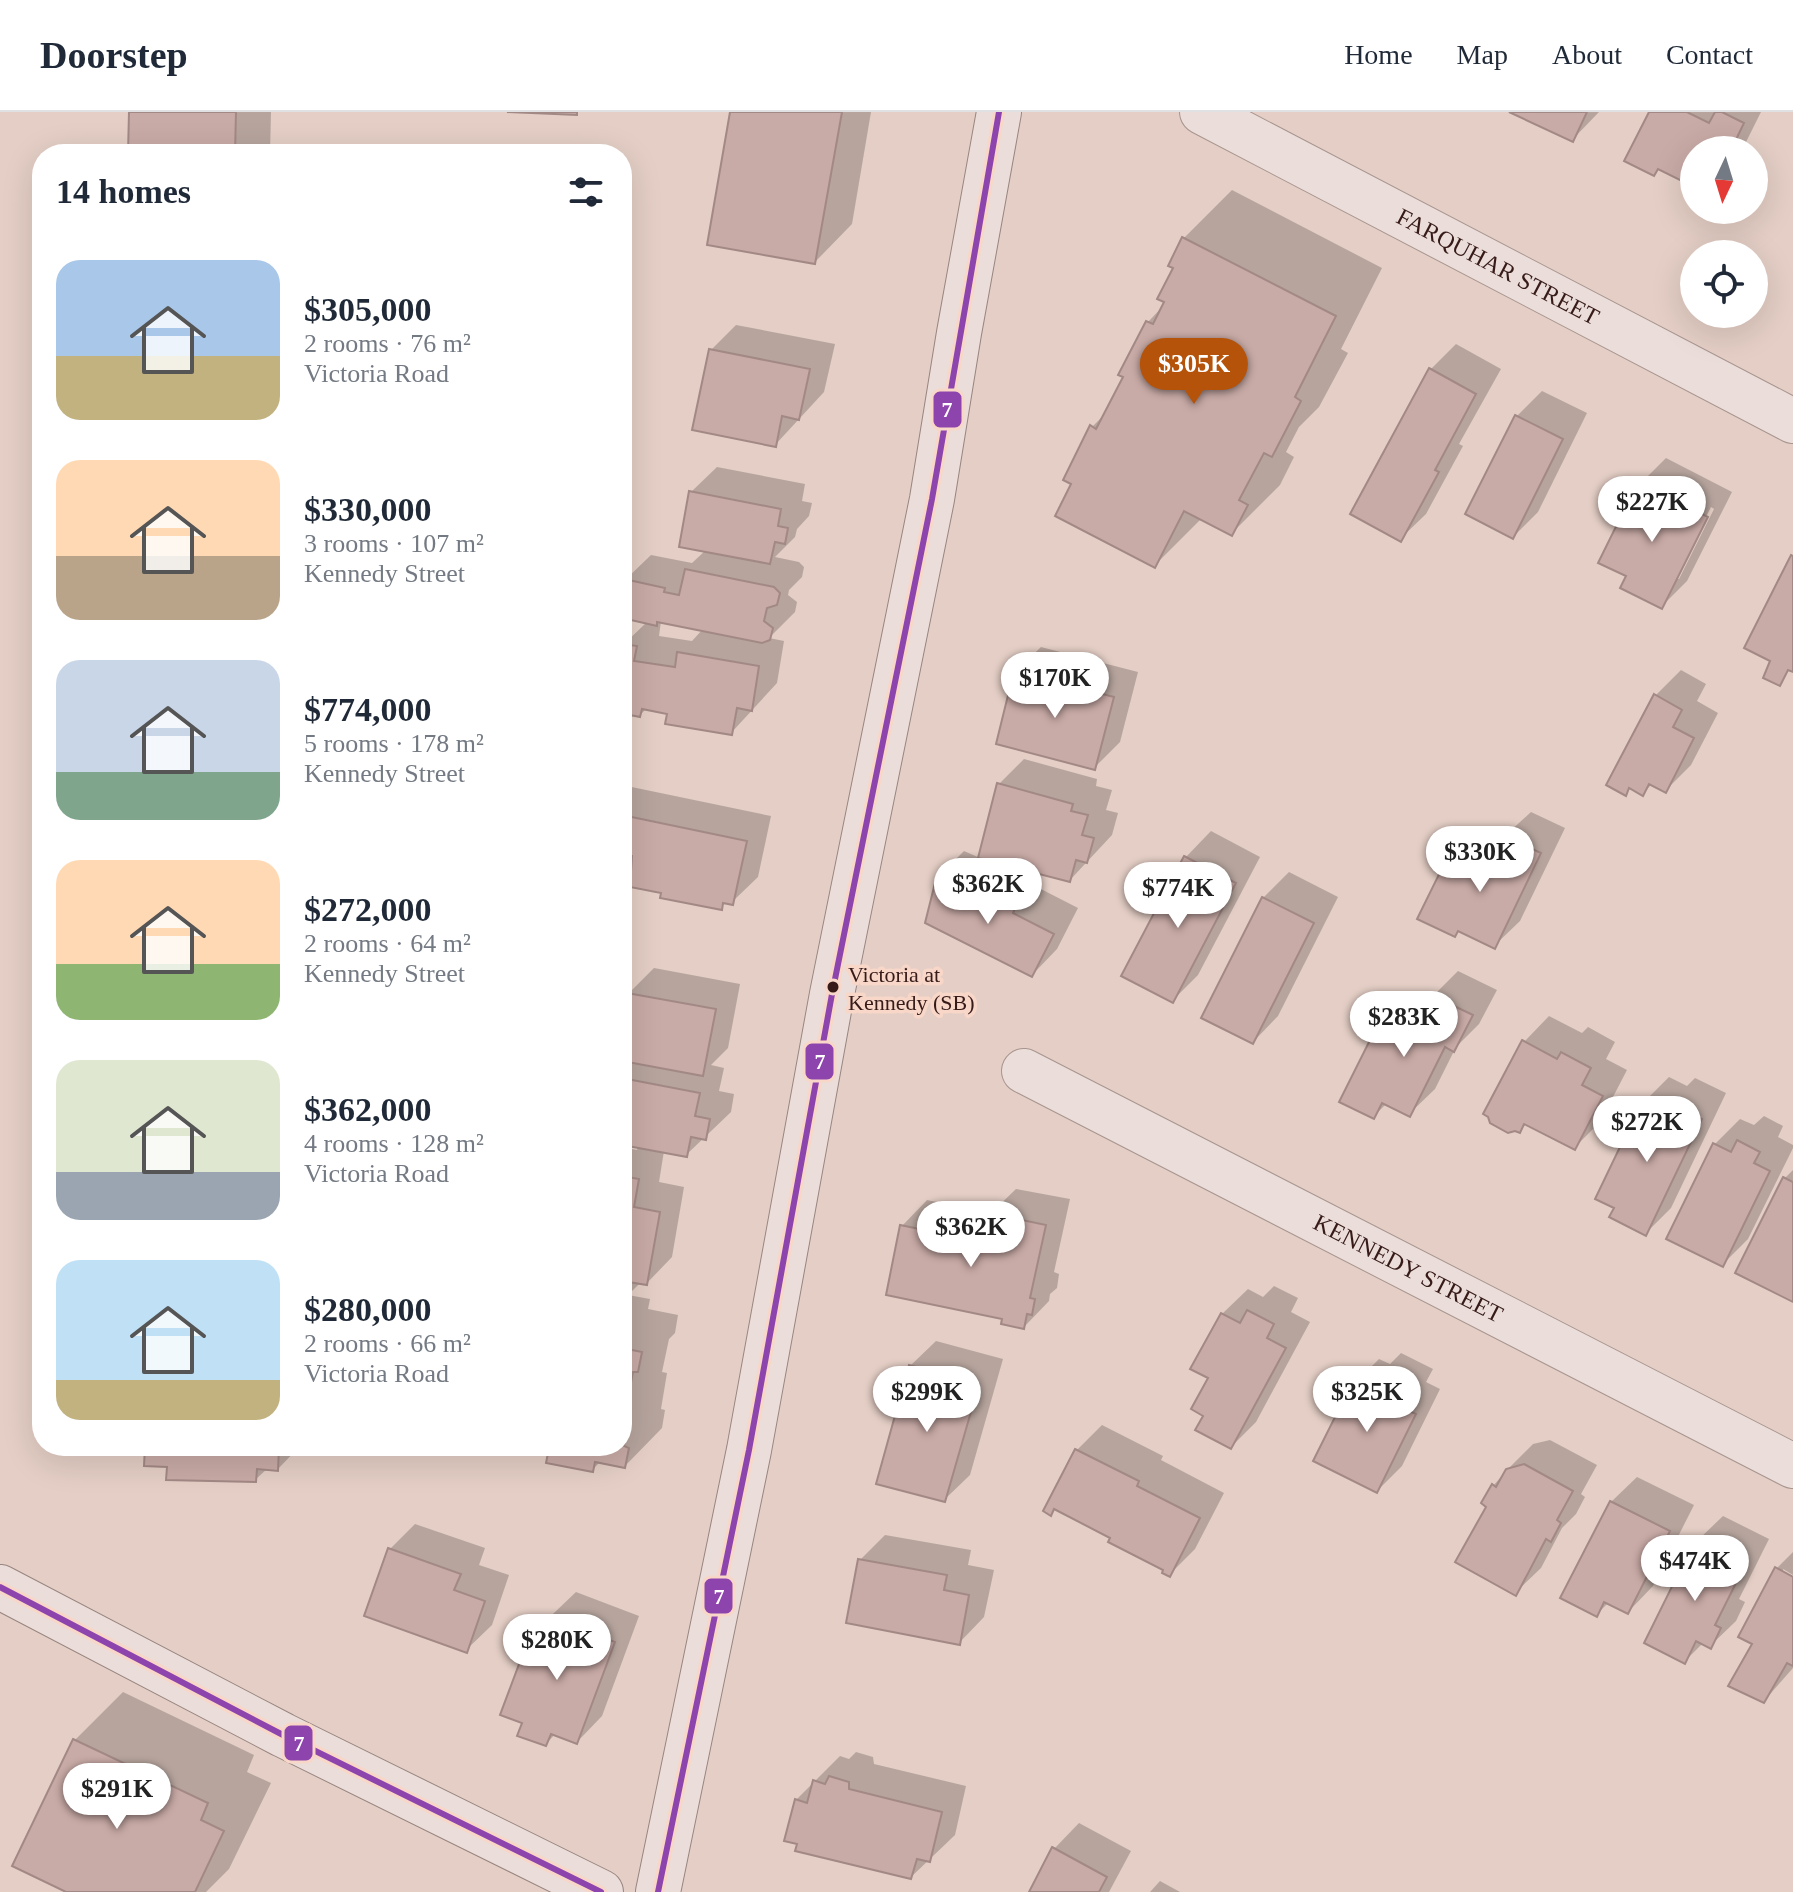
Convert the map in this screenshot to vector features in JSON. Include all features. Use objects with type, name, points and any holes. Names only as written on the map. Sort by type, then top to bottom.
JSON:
[{"type":"street","points":[[658,1892],[749,1450],[832,994],[932,499],[999,112]]},
{"type":"street","name":"FARQUHAR STREET","points":[[1202,112],[1793,421]]},
{"type":"street","name":"KENNEDY STREET","points":[[1024,1071],[1793,1466]]},
{"type":"street","points":[[0,1587],[283,1735],[601,1892]]},
{"type":"building","points":[[129,112],[236,112],[235,144],[128,144]]},
{"type":"building","points":[[507,112],[577,112],[577,115]]},
{"type":"building","points":[[730,112],[842,112],[815,264],[707,245]]},
{"type":"building","points":[[1509,112],[1587,112],[1573,142]]},
{"type":"building","points":[[1649,112],[1687,112],[1709,123],[1715,112],[1722,112],[1744,123],[1738,136],[1680,136],[1680,180],[1658,169],[1654,176],[1624,161]]},
{"type":"building","points":[[1182,237],[1336,316],[1295,397],[1301,401],[1272,457],[1264,453],[1239,500],[1248,505],[1232,536],[1184,511],[1155,568],[1055,516],[1071,484],[1063,480],[1090,425],[1096,429],[1123,377],[1118,375],[1146,321],[1153,324],[1164,302],[1157,299],[1173,268],[1168,266]]},
{"type":"building","points":[[709,349],[810,369],[799,420],[782,416],[776,447],[692,430]]},
{"type":"building","points":[[1429,368],[1476,394],[1401,542],[1350,514]]},
{"type":"building","points":[[1515,415],[1563,439],[1513,539],[1465,514]]},
{"type":"building","points":[[1638,482],[1708,517],[1662,609],[1620,588],[1626,576],[1598,563]]},
{"type":"building","points":[[689,491],[781,509],[778,526],[788,528],[785,544],[775,542],[770,564],[679,547]]},
{"type":"building","points":[[1791,555],[1793,672],[1788,670],[1780,686],[1763,678],[1770,661],[1744,648]]},
{"type":"building","points":[[685,569],[774,587],[780,593],[777,605],[767,608],[764,621],[773,628],[770,640],[762,643],[657,622],[657,626],[632,620],[632,581],[665,588],[664,592],[679,595]]},
{"type":"building","points":[[632,645],[637,646],[634,661],[675,667],[677,652],[759,666],[752,711],[737,708],[732,735],[665,724],[667,714],[642,709],[640,717],[632,715]]},
{"type":"building","points":[[1014,671],[1114,697],[1095,770],[996,744]]},
{"type":"building","points":[[1654,694],[1682,710],[1673,727],[1694,738],[1666,793],[1649,784],[1643,796],[1629,788],[1626,796],[1606,785]]},
{"type":"building","points":[[997,783],[1073,804],[1071,811],[1088,815],[1082,835],[1094,838],[1087,863],[1076,860],[1070,882],[978,858]]},
{"type":"building","points":[[632,817],[747,841],[733,905],[723,903],[722,910],[660,898],[661,893],[632,887]]},
{"type":"building","points":[[1504,836],[1541,853],[1495,949],[1458,931],[1455,937],[1417,919],[1447,858],[1474,871],[1481,856],[1492,860]]},
{"type":"building","points":[[1184,856],[1236,883],[1173,1003],[1121,976]]},
{"type":"building","points":[[937,875],[985,899],[989,892],[1001,897],[1016,906],[1013,913],[1054,934],[1032,977],[925,923]]},
{"type":"building","points":[[1262,897],[1314,923],[1253,1044],[1201,1018]]},
{"type":"building","points":[[632,994],[716,1009],[703,1076],[632,1063]]},
{"type":"building","points":[[1431,995],[1473,1015],[1454,1052],[1445,1047],[1410,1117],[1382,1103],[1374,1119],[1339,1102],[1382,1016],[1395,1022],[1398,1018],[1415,1026]]},
{"type":"building","points":[[1522,1040],[1557,1059],[1561,1052],[1591,1068],[1582,1085],[1603,1096],[1575,1150],[1524,1124],[1520,1133],[1508,1133],[1490,1123],[1483,1114]]},
{"type":"building","points":[[632,1080],[700,1093],[695,1116],[710,1119],[706,1140],[691,1137],[687,1157],[632,1147]]},
{"type":"building","points":[[1642,1101],[1663,1111],[1668,1102],[1702,1119],[1646,1236],[1609,1217],[1614,1208],[1595,1199]]},
{"type":"building","points":[[1737,1140],[1760,1152],[1754,1163],[1770,1171],[1723,1267],[1666,1239],[1713,1143],[1731,1152]]},
{"type":"building","points":[[1783,1177],[1793,1182],[1793,1302],[1735,1273]]},
{"type":"building","points":[[632,1178],[639,1179],[634,1207],[660,1212],[647,1285],[632,1283]]},
{"type":"building","points":[[989,1213],[1046,1225],[1030,1298],[1035,1299],[1032,1315],[1027,1314],[1024,1329],[1001,1324],[1002,1319],[886,1295],[900,1225],[983,1242]]},
{"type":"building","points":[[1247,1310],[1274,1324],[1267,1338],[1286,1348],[1231,1449],[1195,1430],[1203,1416],[1191,1409],[1208,1378],[1190,1369],[1221,1313],[1240,1323]]},
{"type":"building","points":[[632,1350],[642,1352],[638,1372],[633,1372],[632,1377]]},
{"type":"building","points":[[909,1365],[979,1384],[945,1502],[876,1484]]},
{"type":"building","points":[[1374,1377],[1409,1394],[1402,1408],[1416,1414],[1377,1493],[1313,1461],[1352,1383],[1367,1390]]},
{"type":"building","points":[[1075,1449],[1139,1481],[1137,1486],[1200,1518],[1170,1577],[1162,1573],[1163,1570],[1108,1542],[1110,1538],[1054,1509],[1051,1516],[1043,1511]]},
{"type":"building","points":[[144,1456],[279,1456],[278,1471],[257,1469],[256,1482],[166,1480],[167,1467],[144,1466]]},
{"type":"building","points":[[547,1456],[627,1456],[625,1468],[595,1462],[593,1472],[546,1463]]},
{"type":"building","points":[[1524,1464],[1573,1491],[1557,1520],[1561,1523],[1551,1542],[1546,1539],[1516,1596],[1455,1562],[1486,1507],[1481,1503],[1492,1484],[1496,1487],[1506,1469]]},
{"type":"building","points":[[1610,1501],[1670,1531],[1628,1614],[1604,1602],[1597,1617],[1560,1598]]},
{"type":"building","points":[[1695,1540],[1745,1565],[1715,1625],[1721,1628],[1711,1649],[1696,1641],[1685,1664],[1644,1643]]},
{"type":"building","points":[[388,1548],[461,1574],[454,1590],[485,1601],[467,1653],[364,1616]]},
{"type":"building","points":[[858,1559],[947,1575],[944,1590],[969,1595],[960,1645],[846,1623]]},
{"type":"building","points":[[1775,1567],[1793,1577],[1793,1666],[1787,1663],[1764,1703],[1728,1686],[1752,1644],[1738,1637]]},
{"type":"building","points":[[549,1616],[615,1642],[577,1744],[551,1734],[546,1746],[517,1736],[522,1723],[500,1715],[531,1632],[541,1635]]},
{"type":"building","points":[[73,1739],[208,1803],[201,1820],[224,1831],[195,1892],[66,1892],[12,1866]]},
{"type":"building","points":[[829,1776],[849,1782],[849,1789],[942,1812],[930,1862],[917,1859],[911,1879],[795,1851],[797,1844],[784,1841],[795,1799],[807,1803],[813,1780],[825,1784]]},
{"type":"building","points":[[1052,1847],[1107,1877],[1099,1892],[1029,1892]]},
{"type":"transit line","name":"7","points":[[658,1892],[749,1450],[832,994],[932,499],[999,112]]},
{"type":"transit line","name":"7","points":[[0,1587],[283,1735],[601,1892]]},
{"type":"place","name":"Victoria at Kennedy (SB)","points":[[833,987]]}]
